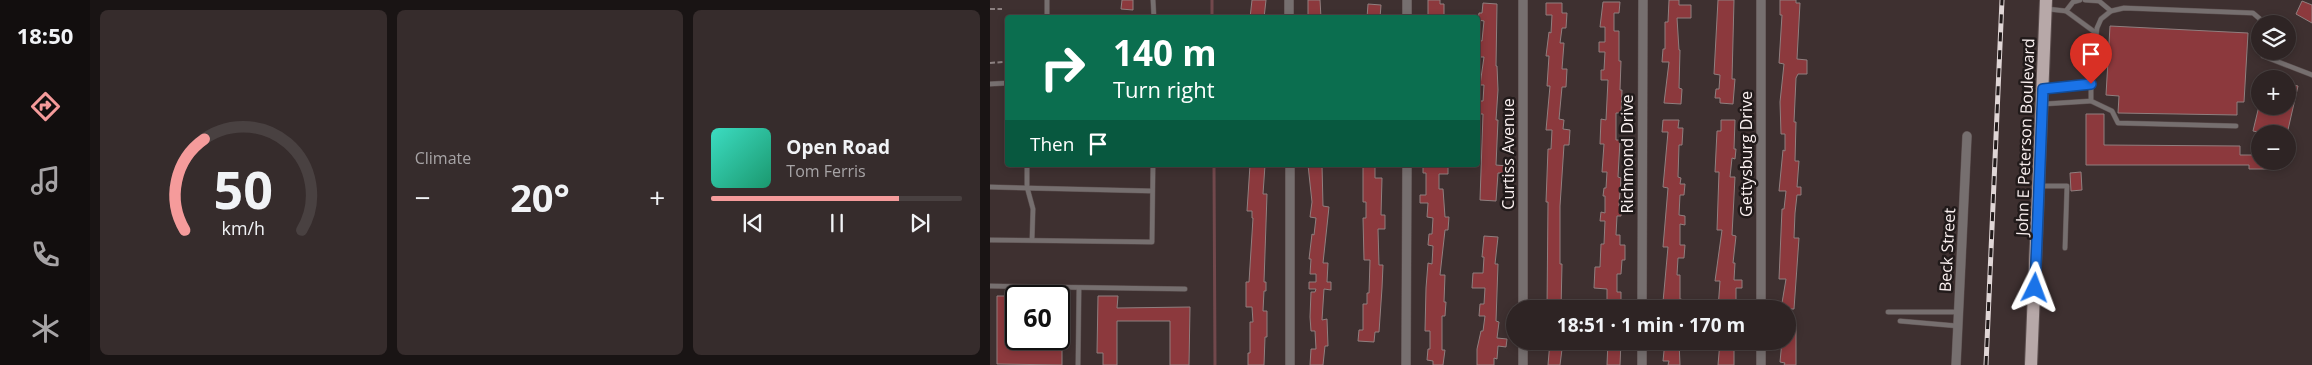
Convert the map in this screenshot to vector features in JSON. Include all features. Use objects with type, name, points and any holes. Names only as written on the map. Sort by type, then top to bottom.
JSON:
[{"type":"main road","name":"John E Peterson Boulevard","points":[[2031,365],[2046,4]]},
{"type":"street","points":[[1289,0],[1289,15]]},
{"type":"street","points":[[1407,0],[1407,15]]},
{"type":"street","name":"Curtiss Avenue","points":[[1523,0],[1523,300]]},
{"type":"street","name":"Richmond Drive","points":[[1642,300],[1643,0]]},
{"type":"street","name":"Gettysburg Drive","points":[[1761,0],[1761,300]]},
{"type":"street","name":"Beck Street","points":[[1956,365],[1968,136]]},
{"type":"street","points":[[1290,167],[1290,365]]},
{"type":"street","points":[[1406,365],[1407,167]]},
{"type":"street","points":[[1523,350],[1523,365]]},
{"type":"street","points":[[1642,350],[1642,365]]},
{"type":"street","points":[[1761,350],[1762,365]]},
{"type":"lane","points":[[1047,0],[1047,15]]},
{"type":"lane","points":[[1154,0],[1154,15]]},
{"type":"lane","points":[[2066,11],[2074,2],[2080,0]]},
{"type":"lane","points":[[2085,0],[2099,1],[2110,11]]},
{"type":"lane","points":[[2046,4],[2066,11],[2096,33]]},
{"type":"lane","points":[[2091,101],[2096,33],[2101,19],[2110,11],[2124,8],[2252,13],[2255,15]]},
{"type":"lane","points":[[2273,60],[2312,75]]},
{"type":"lane","points":[[990,84],[1005,83]]},
{"type":"lane","points":[[2043,89],[2091,84]]},
{"type":"lane","points":[[2043,104],[2091,101],[2112,111],[2118,123],[2236,126]]},
{"type":"lane","points":[[1028,167],[1027,187],[1034,209],[1032,240]]},
{"type":"lane","points":[[990,240],[1152,242],[1153,167]]},
{"type":"lane","points":[[2039,186],[2067,186],[2065,248]]},
{"type":"lane","points":[[990,187],[1152,191]]},
{"type":"lane","points":[[990,286],[1184,288]]},
{"type":"lane","points":[[1078,365],[1079,288]]},
{"type":"lane","points":[[1888,312],[1959,312]]},
{"type":"lane","points":[[1900,321],[1958,326]]},
{"type":"path","points":[[990,9],[1002,9]]},
{"type":"path","points":[[990,63],[1003,62]]},
{"type":"building","points":[[1122,0],[1133,0],[1133,10],[1121,9]]},
{"type":"building","points":[[1252,0],[1266,0],[1264,15],[1250,15]]},
{"type":"building","points":[[1308,0],[1320,0],[1321,15],[1308,15]]},
{"type":"building","points":[[1428,0],[1440,0],[1440,4],[1444,4],[1444,15],[1428,15]]},
{"type":"building","points":[[1669,0],[1679,0],[1679,5],[1691,5],[1691,18],[1677,18],[1680,50],[1679,88],[1682,89],[1681,104],[1664,103],[1669,62],[1662,62],[1663,49],[1665,49],[1665,22],[1668,22]]},
{"type":"building","points":[[1718,0],[1734,0],[1732,79],[1735,79],[1733,104],[1720,103],[1720,98],[1715,98],[1716,89],[1719,89],[1720,75],[1714,74]]},
{"type":"building","points":[[1780,0],[1796,0],[1796,3],[1800,3],[1797,59],[1807,60],[1807,74],[1798,74],[1796,78],[1795,161],[1799,161],[1797,187],[1801,187],[1801,195],[1797,195],[1795,213],[1794,238],[1799,238],[1795,300],[1782,300],[1786,279],[1779,279],[1782,209],[1784,209],[1786,191],[1779,191],[1783,150],[1785,151],[1785,134],[1781,134],[1780,102],[1784,64],[1779,63],[1782,15],[1780,15]]},
{"type":"building","points":[[2302,1],[2312,5],[2312,23],[2296,14]]},
{"type":"building","points":[[1603,2],[1620,2],[1619,13],[1614,13],[1614,31],[1619,31],[1620,90],[1622,90],[1621,113],[1616,113],[1616,140],[1620,140],[1618,177],[1621,178],[1619,206],[1622,206],[1621,216],[1617,216],[1616,235],[1620,235],[1620,245],[1625,245],[1625,260],[1622,260],[1621,274],[1617,274],[1617,292],[1621,292],[1621,300],[1607,300],[1607,289],[1594,288],[1595,267],[1600,267],[1601,244],[1604,244],[1605,221],[1600,221],[1601,212],[1605,213],[1605,196],[1603,196],[1604,188],[1606,188],[1607,172],[1602,172],[1604,144],[1600,144],[1601,119],[1606,120],[1608,80],[1601,80],[1601,70],[1604,70],[1605,52],[1599,52],[1599,42],[1605,42],[1605,27],[1600,27]]},
{"type":"building","points":[[1483,3],[1497,4],[1496,66],[1498,90],[1496,120],[1498,120],[1496,165],[1507,166],[1506,173],[1498,173],[1496,201],[1480,200],[1483,114],[1480,114],[1480,101],[1483,101],[1484,85],[1480,85],[1484,57],[1480,57],[1480,40],[1482,41],[1484,21],[1480,20],[1479,15],[1479,13],[1482,13]]},
{"type":"building","points":[[1546,3],[1562,3],[1562,13],[1567,13],[1566,28],[1562,28],[1560,43],[1564,43],[1562,69],[1567,69],[1566,87],[1562,87],[1559,119],[1564,120],[1563,129],[1570,130],[1569,145],[1564,145],[1560,206],[1561,300],[1547,300],[1548,202],[1546,202],[1548,149],[1551,149],[1552,130],[1546,130],[1550,86],[1547,86],[1549,56],[1546,56],[1549,32],[1551,33],[1552,15],[1546,15]]},
{"type":"building","points":[[1368,4],[1381,5],[1380,15],[1367,15]]},
{"type":"building","points":[[2110,26],[2248,33],[2244,102],[2237,102],[2237,115],[2118,113],[2119,96],[2106,95]]},
{"type":"building","points":[[2086,114],[2104,114],[2104,145],[2240,146],[2240,155],[2251,155],[2251,169],[2249,169],[2249,165],[2086,165]]},
{"type":"building","points":[[2257,115],[2291,115],[2289,125],[2254,125]]},
{"type":"building","points":[[1663,120],[1679,120],[1678,128],[1683,128],[1682,145],[1679,145],[1678,177],[1681,178],[1680,184],[1685,184],[1684,195],[1680,195],[1679,215],[1685,216],[1685,225],[1680,224],[1680,245],[1685,245],[1684,258],[1678,258],[1677,275],[1680,275],[1680,299],[1685,300],[1663,300],[1668,247],[1663,247],[1668,188],[1663,187],[1668,132],[1662,132]]},
{"type":"building","points":[[1721,120],[1735,120],[1734,149],[1736,149],[1735,159],[1732,158],[1730,177],[1735,177],[1732,235],[1736,236],[1733,263],[1735,263],[1734,280],[1742,280],[1742,288],[1736,288],[1736,300],[1719,300],[1720,281],[1715,281],[1722,230],[1717,230],[1719,172],[1715,172],[1717,131],[1721,131]]},
{"type":"building","points":[[1250,167],[1265,167],[1263,194],[1267,194],[1264,282],[1266,282],[1266,291],[1264,291],[1263,311],[1267,311],[1267,337],[1265,337],[1264,365],[1248,365],[1250,322],[1253,322],[1252,307],[1246,307],[1246,282],[1249,282],[1253,218],[1252,211],[1247,211]]},
{"type":"building","points":[[1308,167],[1322,167],[1323,206],[1329,207],[1323,263],[1328,263],[1327,282],[1331,282],[1331,290],[1324,289],[1322,320],[1327,319],[1328,346],[1325,346],[1323,365],[1310,365],[1311,349],[1316,349],[1315,331],[1311,331],[1310,317],[1311,292],[1315,292],[1316,289],[1309,289],[1309,282],[1316,282],[1316,274],[1310,274],[1311,259],[1309,259],[1316,218],[1310,217],[1312,202]]},
{"type":"building","points":[[1363,167],[1375,167],[1375,178],[1382,178],[1381,215],[1385,215],[1385,229],[1378,229],[1379,265],[1383,265],[1379,332],[1375,332],[1374,342],[1358,341],[1359,330],[1363,330],[1363,304],[1367,304],[1367,293],[1369,293],[1370,260],[1364,260],[1363,218],[1366,218],[1366,202],[1363,202]]},
{"type":"building","points":[[1423,167],[1448,167],[1448,174],[1439,174],[1439,189],[1443,189],[1445,217],[1449,217],[1448,230],[1445,230],[1440,275],[1445,275],[1444,302],[1446,302],[1445,316],[1442,316],[1442,350],[1445,350],[1443,365],[1433,365],[1433,361],[1427,360],[1428,349],[1430,349],[1430,331],[1425,331],[1426,288],[1428,263],[1432,264],[1433,246],[1428,245],[1429,234],[1432,234],[1433,218],[1427,217],[1428,203],[1420,203],[1420,195],[1426,195],[1426,173],[1423,173]]},
{"type":"building","points":[[2081,172],[2082,190],[2071,191],[2070,173]]},
{"type":"building","points":[[1484,236],[1498,237],[1495,264],[1498,264],[1496,321],[1499,322],[1497,338],[1506,339],[1506,347],[1498,346],[1497,359],[1494,358],[1494,365],[1477,365],[1477,349],[1481,331],[1483,331],[1485,316],[1479,316],[1480,304],[1484,304],[1485,288],[1472,288],[1473,273],[1483,273],[1484,257],[1482,257]]},
{"type":"building","points":[[997,296],[1005,296],[1005,350],[1062,350],[1062,365],[997,364]]},
{"type":"building","points":[[1098,296],[1118,296],[1117,308],[1190,307],[1189,365],[1170,365],[1170,321],[1117,321],[1117,365],[1103,365],[1103,353],[1097,353]]},
{"type":"building","points":[[1549,350],[1562,350],[1560,365],[1548,365]]},
{"type":"building","points":[[1608,350],[1621,350],[1620,365],[1607,365]]},
{"type":"building","points":[[1664,350],[1679,350],[1680,365],[1668,365],[1669,361],[1663,361]]},
{"type":"building","points":[[1719,350],[1734,350],[1734,365],[1718,365]]},
{"type":"building","points":[[1781,350],[1796,350],[1796,365],[1784,365],[1785,363],[1780,362]]},
{"type":"waterway","points":[[1212,0],[1212,15]]},
{"type":"waterway","points":[[1214,167],[1215,365]]},
{"type":"railway","points":[[1986,365],[2002,0]]},
{"type":"route","points":[[2035,288],[2043,89],[2091,84]]}]
